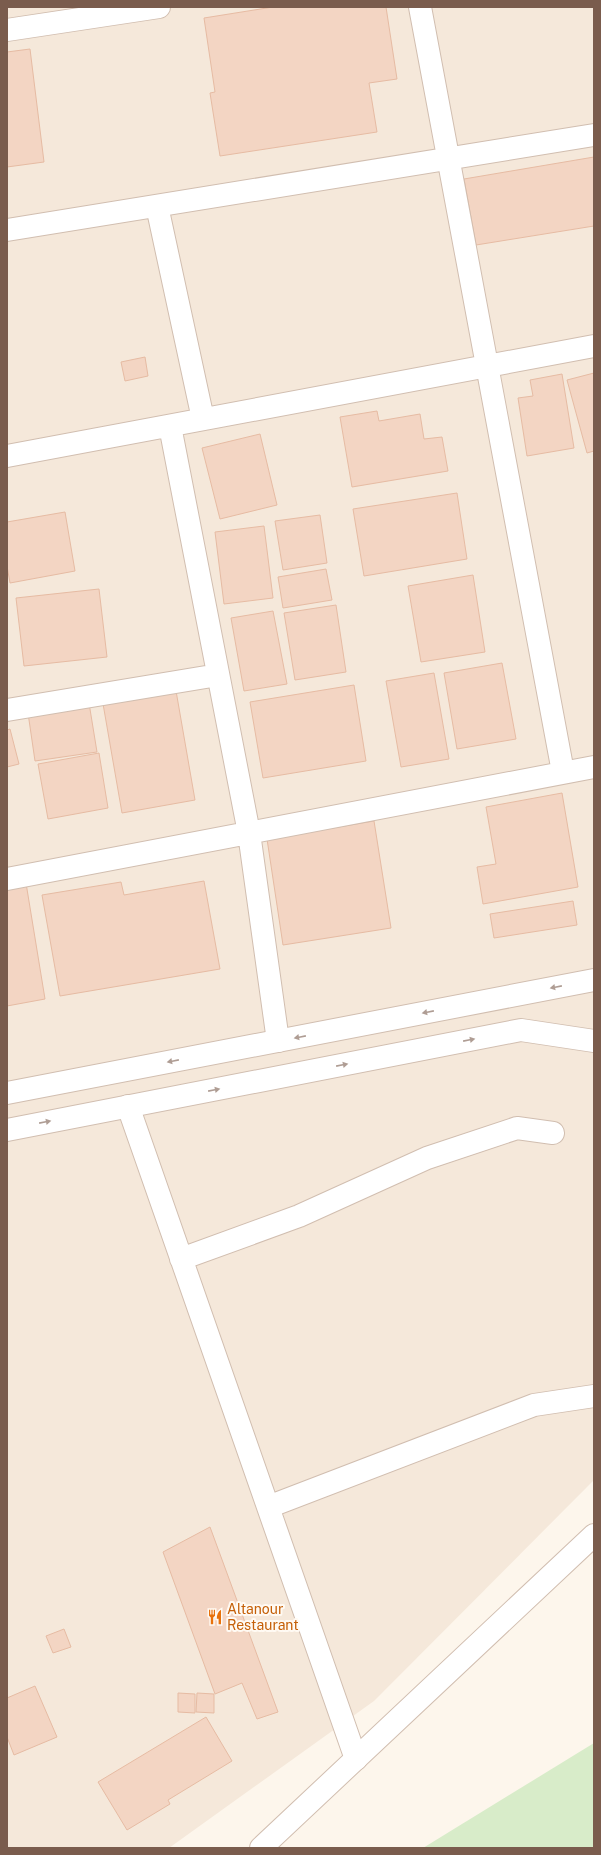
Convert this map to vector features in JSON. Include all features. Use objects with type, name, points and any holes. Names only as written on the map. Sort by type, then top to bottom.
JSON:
[{"type":"street","points":[[7,30],[159,7]]},
{"type":"street","points":[[420,7],[563,772]]},
{"type":"street","points":[[7,230],[594,135]]},
{"type":"street","points":[[157,206],[203,419]]},
{"type":"street","points":[[7,456],[594,346]]},
{"type":"street","points":[[170,426],[249,833],[278,1041]]},
{"type":"street","points":[[7,710],[218,675]]},
{"type":"street","points":[[7,879],[594,767]]},
{"type":"street","points":[[7,1093],[594,980]]},
{"type":"street","points":[[7,1130],[521,1030],[594,1041]]},
{"type":"street","points":[[128,1106],[356,1759]]},
{"type":"street","points":[[181,1259],[299,1216],[428,1158],[516,1128],[553,1133]]},
{"type":"street","points":[[268,1507],[534,1405],[594,1396]]},
{"type":"street","points":[[261,1848],[594,1535]]},
{"type":"shaded area","points":[[7,7],[594,7],[594,1480],[374,1701],[169,1848],[7,1848]]},
{"type":"green space","points":[[594,1743],[594,1848],[423,1848]]},
{"type":"building","points":[[273,7],[386,7],[397,79],[369,83],[377,132],[220,156],[210,93],[215,92],[204,18]]},
{"type":"building","points":[[30,49],[44,162],[7,167],[7,52]]},
{"type":"building","points":[[594,157],[594,226],[476,245],[464,179]]},
{"type":"building","points":[[145,357],[148,376],[125,381],[121,362]]},
{"type":"building","points":[[594,373],[594,451],[587,453],[567,380]]},
{"type":"building","points":[[562,374],[574,448],[527,456],[518,398],[533,396],[530,380]]},
{"type":"building","points":[[377,411],[379,421],[420,414],[424,439],[442,437],[448,471],[352,487],[340,417]]},
{"type":"building","points":[[260,434],[277,505],[220,519],[202,448]]},
{"type":"building","points":[[457,493],[467,559],[364,576],[353,509]]},
{"type":"building","points":[[65,512],[75,571],[10,583],[7,566],[7,522]]},
{"type":"building","points":[[320,515],[327,563],[283,570],[275,521]]},
{"type":"building","points":[[264,526],[273,598],[224,604],[215,532]]},
{"type":"building","points":[[326,569],[332,600],[283,608],[278,577]]},
{"type":"building","points":[[473,575],[485,652],[421,662],[408,586]]},
{"type":"building","points":[[99,589],[107,657],[24,666],[16,598]]},
{"type":"building","points":[[336,605],[346,672],[295,680],[284,613]]},
{"type":"building","points":[[273,611],[287,684],[244,691],[231,618]]},
{"type":"building","points":[[502,663],[516,739],[457,749],[444,673]]},
{"type":"building","points":[[434,673],[449,759],[401,767],[386,681]]},
{"type":"building","points":[[175,685],[195,800],[122,813],[102,698]]},
{"type":"building","points":[[354,685],[366,761],[263,778],[250,702]]},
{"type":"building","points":[[89,703],[97,752],[35,761],[28,713]]},
{"type":"building","points":[[10,729],[19,764],[7,767],[7,730]]},
{"type":"building","points":[[99,753],[108,808],[48,819],[38,764]]},
{"type":"building","points":[[562,793],[578,887],[483,904],[477,867],[496,864],[486,807]]},
{"type":"building","points":[[374,821],[391,928],[283,945],[267,839]]},
{"type":"building","points":[[204,881],[220,969],[60,996],[42,895],[121,882],[124,895]]},
{"type":"building","points":[[26,883],[45,999],[7,1006],[7,886]]},
{"type":"building","points":[[573,901],[577,925],[494,938],[490,914]]},
{"type":"building","name":"Altanour Restaurant","points":[[210,1527],[278,1712],[257,1719],[242,1683],[215,1694],[163,1552]]},
{"type":"building","points":[[64,1629],[71,1647],[53,1653],[46,1636]]},
{"type":"building","points":[[35,1686],[57,1737],[14,1755],[7,1737],[7,1698]]},
{"type":"building","points":[[178,1693],[195,1694],[195,1713],[178,1712]]},
{"type":"building","points":[[197,1693],[214,1694],[214,1713],[196,1712]]},
{"type":"building","points":[[206,1717],[232,1761],[168,1800],[170,1804],[127,1830],[98,1782]]},
{"type":"place","name":"Altanour Restaurant","points":[[215,1617]]}]
